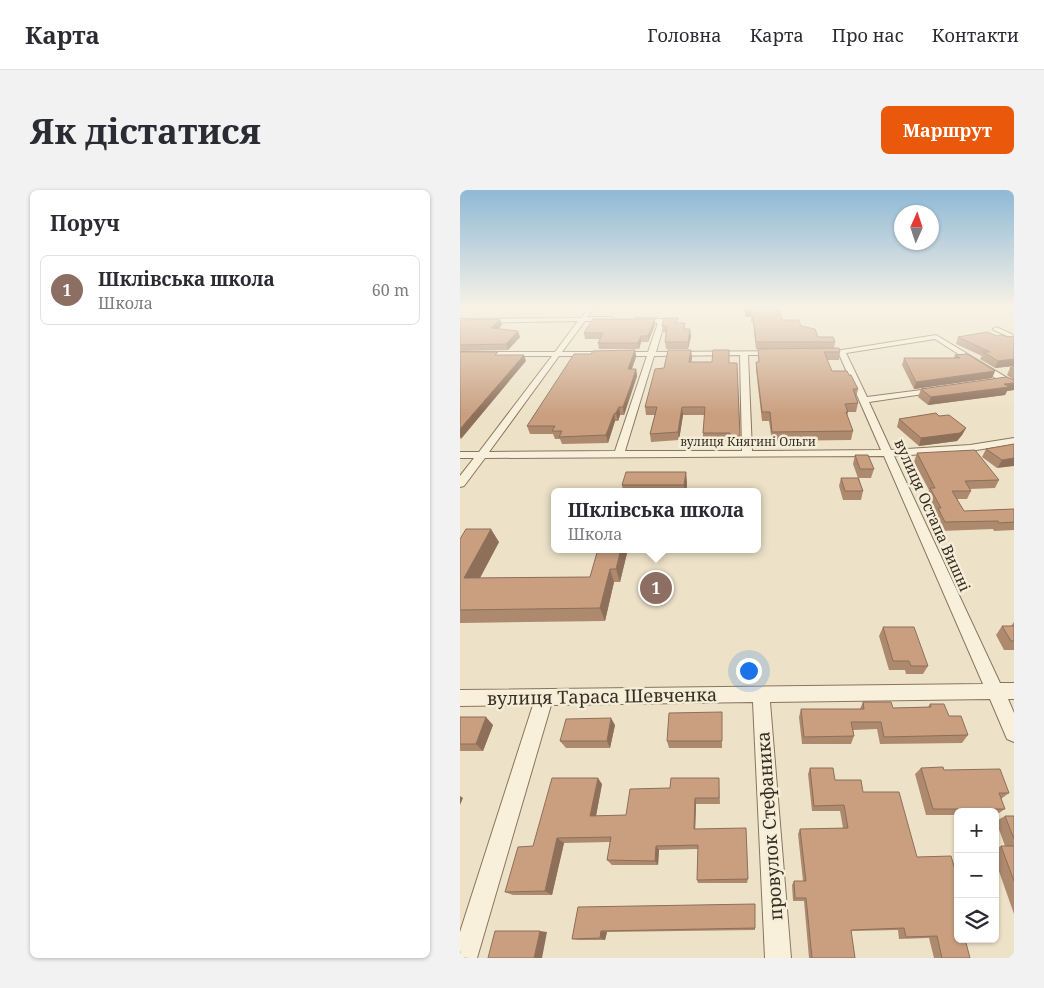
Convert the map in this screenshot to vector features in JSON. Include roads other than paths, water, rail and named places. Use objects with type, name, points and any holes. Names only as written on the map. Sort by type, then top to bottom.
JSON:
[{"type":"street","points":[[460,484],[563,343]]},
{"type":"street","points":[[619,454],[654,343]]},
{"type":"street","points":[[812,352],[842,352],[899,343]]},
{"type":"street","points":[[945,343],[1014,386]]},
{"type":"street","name":"вулиця Остапа Вишні","points":[[842,352],[1014,733]]},
{"type":"street","points":[[744,353],[747,453]]},
{"type":"street","points":[[613,354],[783,353]]},
{"type":"street","points":[[460,354],[604,354]]},
{"type":"street","points":[[1004,380],[998,374],[1007,370]]},
{"type":"street","points":[[994,381],[1004,380]]},
{"type":"street","points":[[864,400],[948,388]]},
{"type":"street","name":"вулиця Княгині Ольги","points":[[460,455],[887,453],[970,448],[1014,441]]},
{"type":"street","name":"вулиця Тараса Шевченка","points":[[460,698],[1014,691]]},
{"type":"street","name":"провулок Стефаника","points":[[761,694],[778,958]]},
{"type":"street","points":[[464,958],[545,696]]},
{"type":"place","name":"Шклівська школа","points":[[656,588]]}]
